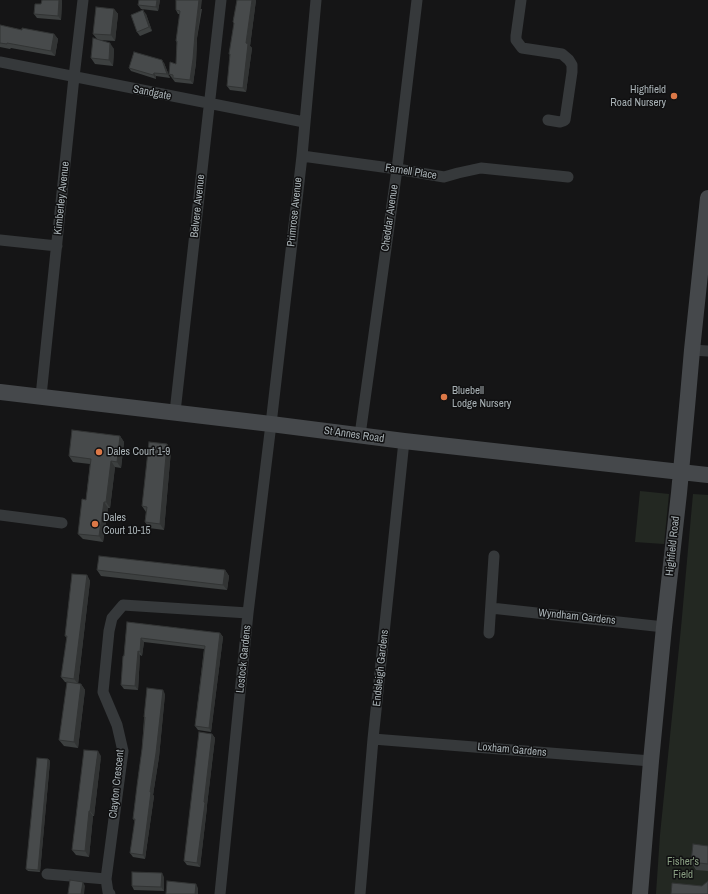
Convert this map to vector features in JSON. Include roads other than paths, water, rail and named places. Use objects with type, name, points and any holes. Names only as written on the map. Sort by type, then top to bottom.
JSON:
[{"type":"street","name":"Kimberley Avenue","points":[[41,396],[74,77],[84,0]]},
{"type":"street","name":"Belvere Avenue","points":[[175,412],[221,0]]},
{"type":"street","name":"Primrose Avenue","points":[[271,424],[302,156],[316,0]]},
{"type":"street","name":"Cheddar Avenue","points":[[360,435],[397,169],[417,0]]},
{"type":"street","points":[[521,0],[516,40],[522,48],[562,54],[572,64],[565,120],[560,122],[548,120]]},
{"type":"street","name":"Sandgate","points":[[0,62],[304,122]]},
{"type":"street","name":"Farnell Place","points":[[302,156],[444,177],[458,172],[481,168],[568,177]]},
{"type":"street","name":"Highfield Road","points":[[640,894],[664,627],[708,204]]},
{"type":"street","points":[[0,240],[57,246]]},
{"type":"street","points":[[692,350],[708,351]]},
{"type":"street","name":"St Annes Road","points":[[0,392],[175,412],[404,441],[708,475]]},
{"type":"street","name":"Lostock Gardens","points":[[220,894],[248,613],[271,424]]},
{"type":"street","name":"Endsleigh Gardens","points":[[360,894],[373,739],[404,441]]},
{"type":"street","points":[[0,515],[62,523]]},
{"type":"street","points":[[489,633],[494,556]]},
{"type":"street","name":"Clayton Crescent","points":[[110,894],[108,892],[106,879],[123,751],[117,725],[103,692],[108,631],[112,618],[123,605],[248,613]]},
{"type":"street","name":"Wyndham Gardens","points":[[491,608],[664,627]]},
{"type":"street","name":"Loxham Gardens","points":[[373,739],[651,761]]},
{"type":"street","points":[[47,874],[106,879]]},
{"type":"place","name":"Highfield Road Nursery","points":[[674,96]]},
{"type":"place","name":"Bluebell Lodge Nursery","points":[[444,397]]},
{"type":"place","name":"Dales Court 1-9","points":[[99,452]]},
{"type":"place","name":"Dales Court 10-15","points":[[95,524]]},
{"type":"park label","name":"Fisher's Field","points":[[683,868]]}]
